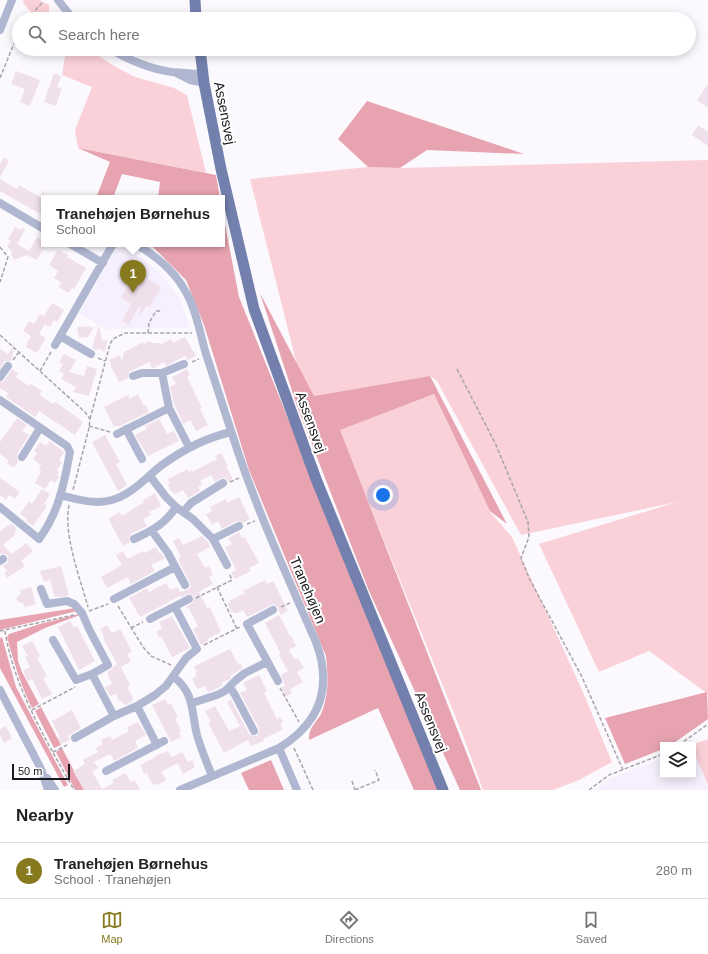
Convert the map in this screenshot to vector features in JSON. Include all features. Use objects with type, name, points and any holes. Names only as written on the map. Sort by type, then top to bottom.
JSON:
[{"type":"main road","points":[[194,0],[195,12]]},
{"type":"main road","name":"Assensvej","points":[[201,56],[221,169],[254,308],[316,480],[442,790]]},
{"type":"street","points":[[58,0],[67,12]]},
{"type":"street","points":[[0,30],[12,2]]},
{"type":"street","points":[[123,56],[135,62],[173,72],[190,72],[204,79]]},
{"type":"street","points":[[0,203],[41,227]]},
{"type":"street","points":[[75,247],[103,263]]},
{"type":"street","points":[[55,345],[111,247]]},
{"type":"street","name":"Tranehøjen","points":[[140,247],[157,258],[176,276],[192,305],[246,475],[262,517],[316,642],[324,668],[324,681],[318,706],[312,720],[291,741],[279,748],[180,790]]},
{"type":"street","points":[[60,336],[91,354]]},
{"type":"street","points":[[133,376],[142,373],[162,373],[184,364]]},
{"type":"street","points":[[0,377],[8,366]]},
{"type":"street","points":[[162,373],[169,408],[189,447]]},
{"type":"street","points":[[0,400],[67,446],[70,452],[56,511],[39,539],[0,507]]},
{"type":"street","points":[[117,434],[169,408]]},
{"type":"street","points":[[22,457],[40,428]]},
{"type":"street","points":[[126,429],[142,459]]},
{"type":"street","points":[[60,495],[88,502],[112,500],[124,496],[189,447],[216,436],[232,432]]},
{"type":"street","points":[[150,476],[166,497],[176,507],[184,511],[200,525],[213,540],[227,565]]},
{"type":"street","points":[[184,511],[191,503],[223,483]]},
{"type":"street","points":[[134,539],[152,531],[170,516],[176,507]]},
{"type":"street","points":[[213,540],[239,526]]},
{"type":"street","points":[[152,531],[168,553],[185,585]]},
{"type":"street","points":[[115,600],[175,567]]},
{"type":"street","points":[[41,589],[47,604],[67,601],[74,604],[82,613],[108,665],[92,674],[76,680],[54,640]]},
{"type":"street","points":[[150,619],[189,600]]},
{"type":"street","points":[[75,738],[155,695],[166,686],[186,658],[197,649],[175,607]]},
{"type":"street","points":[[273,610],[247,624],[278,681]]},
{"type":"street","points":[[192,703],[217,695],[230,687],[245,673],[267,662]]},
{"type":"street","points":[[176,673],[188,692],[192,703],[196,734],[212,776]]},
{"type":"street","points":[[92,674],[114,716]]},
{"type":"street","points":[[230,687],[254,731]]},
{"type":"street","points":[[0,690],[41,769],[55,790]]},
{"type":"street","points":[[106,772],[160,743],[137,706]]},
{"type":"street","points":[[279,748],[297,790]]},
{"type":"street","points":[[41,769],[48,790]]},
{"type":"path","points":[[34,12],[43,2]]},
{"type":"path","points":[[0,78],[12,48]]},
{"type":"path","points":[[0,247],[8,257],[0,282]]},
{"type":"path","points":[[148,333],[149,323],[156,311],[162,311]]},
{"type":"path","points":[[90,420],[110,344],[113,339],[125,333],[200,333]]},
{"type":"path","points":[[40,371],[55,345]]},
{"type":"path","points":[[8,366],[16,358],[19,352]]},
{"type":"path","points":[[184,364],[185,366],[207,354]]},
{"type":"path","points":[[457,369],[496,444],[528,522],[528,537],[521,558],[529,578],[582,677],[623,770]]},
{"type":"path","points":[[89,426],[117,434]]},
{"type":"path","points":[[223,483],[226,484],[246,475]]},
{"type":"path","points":[[239,526],[240,528],[262,517]]},
{"type":"path","points":[[189,600],[232,580],[226,566],[227,565]]},
{"type":"path","points":[[217,587],[237,629]]},
{"type":"path","points":[[273,610],[297,599]]},
{"type":"path","points":[[89,611],[115,600],[143,648],[151,656],[169,664],[176,673]]},
{"type":"path","points":[[131,628],[150,619]]},
{"type":"path","points":[[197,649],[247,624]]},
{"type":"path","points":[[4,630],[18,682],[74,790]]},
{"type":"path","points":[[32,710],[76,687],[76,680]]},
{"type":"path","points":[[278,681],[279,686],[303,730]]},
{"type":"path","points":[[683,742],[708,724]]},
{"type":"path","points":[[53,752],[76,740],[75,738]]},
{"type":"path","points":[[291,741],[312,790]]},
{"type":"path","points":[[589,790],[610,776],[660,755]]},
{"type":"path","points":[[352,781],[355,790],[379,780],[375,770]]},
{"type":"shaded area","points":[[39,0],[49,5],[49,12],[31,12],[22,1]]},
{"type":"shaded area","points":[[65,56],[99,56],[135,77],[174,88],[187,95],[206,173],[78,148],[75,130],[92,87],[62,75]]},
{"type":"shaded area","points":[[367,101],[524,154],[427,150],[400,168],[368,167],[338,139]]},
{"type":"shaded area","points":[[78,148],[216,175],[219,195],[158,195],[160,182],[122,174],[114,195],[97,195],[110,162]]},
{"type":"shaded area","points":[[708,160],[708,694],[649,651],[599,672],[539,544],[677,502],[521,535],[437,381],[430,376],[314,396],[297,365],[250,179],[368,167],[400,168]]},
{"type":"shaded area","points":[[225,225],[239,297],[438,790],[414,790],[378,708],[309,740],[312,727],[323,709],[326,696],[328,677],[326,656],[249,470],[204,325],[186,280],[153,247],[225,247]]},
{"type":"shaded area","points":[[122,247],[145,260],[164,277],[179,298],[185,312],[189,328],[110,329],[110,331],[79,314],[116,248]]},
{"type":"shaded area","points":[[260,293],[314,396],[430,376],[507,524],[490,511],[434,394],[340,430],[481,790],[460,790],[369,591],[297,406]]},
{"type":"shaded area","points":[[434,394],[491,513],[512,537],[582,690],[612,762],[579,780],[553,790],[483,790],[462,733],[339,430]]},
{"type":"shaded area","points":[[75,608],[77,611],[0,630],[0,620]]},
{"type":"shaded area","points":[[80,615],[45,628],[17,642],[18,661],[22,672],[39,704],[32,708],[21,682],[7,637],[9,634],[40,624]]},
{"type":"shaded area","points":[[2,637],[16,687],[68,785],[64,787],[0,668],[0,638]]},
{"type":"shaded area","points":[[707,692],[708,719],[675,742],[660,742],[660,750],[625,764],[605,718]]},
{"type":"shaded area","points":[[41,707],[61,745],[54,748],[35,711]]},
{"type":"shaded area","points":[[708,739],[708,790],[593,790],[608,780],[660,758],[660,778],[696,778],[696,744]]},
{"type":"shaded area","points":[[708,739],[708,785],[696,757],[696,744]]},
{"type":"shaded area","points":[[62,748],[84,790],[75,790],[56,752]]},
{"type":"shaded area","points":[[271,760],[284,790],[249,790],[241,773]]},
{"type":"building","points":[[16,71],[40,80],[30,106],[20,102],[25,89],[11,84]]},
{"type":"building","points":[[54,73],[61,76],[57,87],[62,88],[56,106],[44,102]]},
{"type":"building","points":[[708,84],[708,108],[697,100]]},
{"type":"building","points":[[698,125],[708,132],[708,146],[692,135]]},
{"type":"building","points":[[4,157],[9,161],[0,177],[0,164]]},
{"type":"building","points":[[0,179],[17,189],[19,185],[40,197],[41,195],[41,214],[0,191]]},
{"type":"building","points":[[15,227],[21,230],[23,228],[25,230],[17,244],[29,251],[37,237],[41,240],[41,247],[44,247],[37,260],[27,255],[14,260],[11,254],[12,252],[7,246],[11,241],[8,239]]},
{"type":"building","points":[[58,250],[68,255],[67,257],[86,268],[74,289],[72,288],[69,293],[58,287],[62,283],[54,278],[58,271],[49,265]]},
{"type":"building","points":[[137,277],[146,283],[147,279],[161,287],[150,307],[147,305],[140,316],[140,304],[129,325],[122,321],[131,304],[121,298],[130,282],[134,284]]},
{"type":"building","points":[[52,303],[64,310],[57,322],[54,320],[50,327],[45,324],[39,334],[46,338],[37,353],[26,347],[31,336],[23,331],[29,321],[34,324],[40,314],[44,316]]},
{"type":"building","points":[[99,325],[102,341],[108,340],[104,353],[102,349],[95,350],[92,348]]},
{"type":"building","points":[[90,326],[90,328],[94,327],[88,337],[79,338],[77,327]]},
{"type":"building","points":[[185,337],[196,356],[188,360],[185,356],[166,366],[164,362],[154,368],[152,368],[149,362],[129,372],[128,378],[119,382],[109,360],[120,356],[122,361],[124,352],[143,342],[144,344],[150,341],[153,343],[159,343],[160,345],[171,339],[173,343]]},
{"type":"building","points":[[15,343],[12,358],[10,361],[5,361],[0,368],[0,349],[8,354]]},
{"type":"building","points":[[64,354],[76,360],[69,372],[84,376],[87,366],[97,369],[89,396],[73,392],[76,387],[61,379],[64,374],[59,371],[63,364],[59,362]]},
{"type":"building","points":[[12,369],[18,373],[16,377],[29,386],[31,384],[42,391],[40,394],[41,396],[53,404],[55,402],[60,405],[83,422],[75,435],[39,411],[35,417],[6,397],[8,393],[0,388],[0,382],[4,381]]},
{"type":"building","points":[[187,369],[190,375],[187,377],[202,408],[200,409],[208,425],[196,431],[190,420],[183,424],[174,404],[170,387],[176,384],[172,377]]},
{"type":"building","points":[[138,394],[149,412],[118,427],[117,425],[114,427],[104,407],[128,395],[130,399]]},
{"type":"building","points":[[17,418],[27,425],[22,431],[29,435],[17,454],[18,461],[14,468],[7,463],[9,461],[0,454],[0,442]]},
{"type":"building","points":[[159,419],[167,434],[174,431],[179,441],[148,456],[135,435],[147,429],[145,426]]},
{"type":"building","points":[[105,435],[120,462],[116,464],[127,485],[118,491],[92,442]]},
{"type":"building","points":[[50,441],[64,452],[59,460],[62,462],[57,470],[59,472],[57,475],[59,477],[55,483],[51,480],[45,489],[35,483],[41,471],[39,469],[41,465],[33,459],[37,453],[34,451],[40,442],[46,446]]},
{"type":"building","points":[[221,453],[228,466],[226,467],[233,479],[228,482],[226,478],[222,478],[215,482],[211,475],[200,481],[202,485],[198,487],[200,491],[188,498],[183,490],[175,494],[170,490],[168,479],[188,469],[189,472],[192,470],[192,472],[217,459],[215,456]]},
{"type":"building","points":[[0,478],[20,492],[15,499],[9,495],[6,500],[0,495]]},
{"type":"building","points":[[42,489],[50,494],[44,504],[47,506],[33,526],[20,514],[29,501],[32,504]]},
{"type":"building","points":[[155,493],[161,506],[149,512],[151,515],[143,519],[147,526],[131,534],[129,538],[130,542],[123,546],[109,518],[120,512],[122,516]]},
{"type":"building","points":[[239,497],[250,519],[243,523],[237,521],[222,529],[218,521],[212,525],[206,514],[212,511],[210,507],[226,499],[227,503]]},
{"type":"building","points":[[12,524],[16,528],[14,532],[16,534],[3,545],[12,554],[26,543],[33,551],[21,561],[25,566],[7,578],[4,573],[7,571],[3,566],[8,562],[8,558],[6,554],[0,554],[0,532],[8,525],[9,526]]},
{"type":"building","points":[[239,532],[242,538],[245,537],[259,563],[249,568],[251,571],[235,579],[231,573],[236,570],[225,547],[232,544],[228,538]]},
{"type":"building","points":[[202,536],[208,542],[210,547],[197,554],[205,568],[209,566],[213,575],[209,577],[213,584],[199,592],[207,608],[210,607],[221,632],[207,639],[208,641],[201,645],[193,629],[198,626],[189,608],[187,609],[186,607],[194,602],[194,597],[192,595],[189,594],[180,596],[140,617],[129,598],[147,588],[149,592],[166,583],[170,590],[177,587],[180,592],[188,590],[191,586],[178,559],[181,557],[173,541],[179,538],[183,545]]},
{"type":"building","points":[[156,547],[159,553],[161,553],[165,558],[151,565],[155,571],[131,584],[128,577],[107,588],[101,577],[122,565],[116,555],[123,551],[127,558],[129,558],[143,551],[145,553]]},
{"type":"building","points":[[61,566],[69,596],[55,597],[50,580],[44,582],[40,571]]},
{"type":"building","points":[[265,580],[267,584],[273,581],[288,611],[280,615],[278,608],[274,604],[247,617],[243,610],[236,614],[234,612],[232,613],[228,604],[230,602],[229,601],[245,593],[243,591]]},
{"type":"building","points":[[31,587],[36,604],[25,607],[23,603],[16,599],[21,594],[20,590]]},
{"type":"building","points":[[279,615],[296,646],[289,650],[295,660],[298,658],[304,668],[297,672],[303,682],[290,689],[292,693],[286,697],[281,687],[285,686],[281,675],[288,671],[279,655],[281,654],[265,623]]},
{"type":"building","points":[[172,616],[190,648],[172,657],[161,636],[159,637],[156,632],[162,628],[159,622]]},
{"type":"building","points":[[70,621],[74,628],[77,626],[95,661],[79,670],[58,627]]},
{"type":"building","points":[[107,625],[112,633],[120,629],[132,652],[127,654],[131,661],[121,667],[130,685],[127,687],[133,698],[133,701],[125,705],[120,700],[119,701],[116,694],[110,696],[105,687],[112,684],[107,673],[117,664],[103,638],[104,637],[100,629]]},
{"type":"building","points":[[32,641],[40,656],[37,658],[47,676],[43,678],[52,694],[42,699],[32,679],[28,681],[23,671],[30,667],[25,657],[28,656],[22,646]]},
{"type":"building","points":[[230,649],[238,664],[240,663],[243,668],[230,676],[230,679],[221,683],[223,685],[214,690],[208,692],[205,686],[197,689],[192,679],[197,676],[195,673],[197,672],[194,667]]},
{"type":"building","points":[[259,675],[267,691],[264,693],[277,719],[280,717],[283,722],[280,724],[283,729],[263,739],[264,741],[251,746],[248,740],[224,753],[208,723],[211,722],[205,711],[215,706],[229,731],[240,726],[227,702],[231,700],[249,734],[257,736],[259,728],[240,693],[247,690],[243,683]]},
{"type":"building","points":[[165,699],[168,705],[171,703],[178,717],[175,718],[181,731],[179,732],[181,737],[171,742],[152,705]]},
{"type":"building","points":[[72,710],[81,728],[68,736],[70,740],[61,744],[58,738],[60,737],[52,721]]},
{"type":"building","points":[[138,722],[146,735],[135,741],[138,748],[114,761],[110,754],[94,762],[98,768],[92,771],[102,789],[114,783],[112,780],[125,773],[131,782],[135,780],[140,790],[84,790],[73,771],[85,764],[83,760],[98,752],[96,748],[103,744],[101,740],[110,736],[112,740],[129,731],[127,727]]},
{"type":"building","points":[[6,726],[12,738],[4,743],[0,735],[0,729]]},
{"type":"building","points":[[168,751],[172,757],[182,752],[188,762],[192,760],[195,767],[183,774],[178,763],[161,772],[166,780],[157,785],[156,783],[153,785],[146,772],[144,774],[140,765],[156,757],[155,756]]},
{"type":"place","name":"Tranehøjen Børnehus","points":[[133,293]]}]
